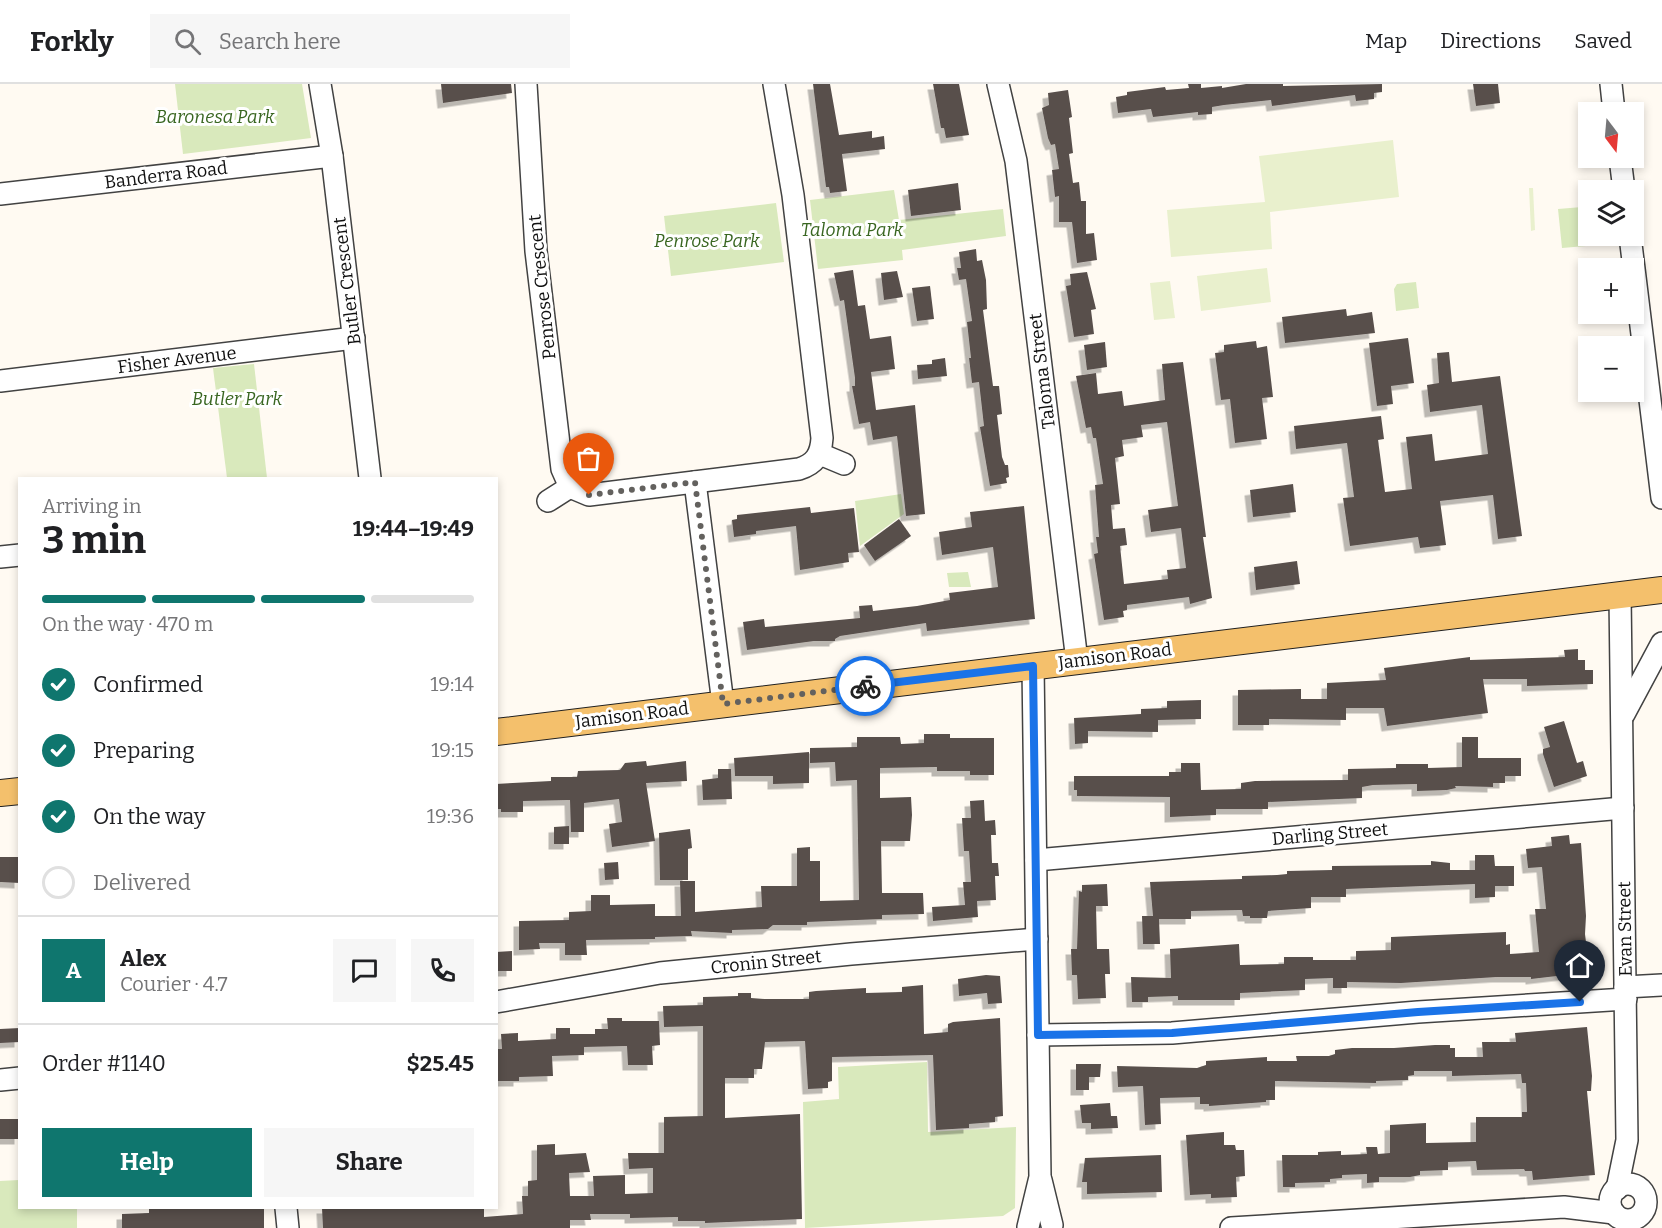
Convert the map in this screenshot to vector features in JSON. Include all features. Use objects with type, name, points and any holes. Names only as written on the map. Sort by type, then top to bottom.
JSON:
[{"type":"main road","name":"Jamison Road","points":[[498,732],[1662,590]]},
{"type":"main road","points":[[0,794],[18,791]]},
{"type":"street","name":"Butler Crescent","points":[[320,84],[332,156],[370,477]]},
{"type":"street","name":"Penrose Crescent","points":[[526,84],[536,251],[562,469],[570,487]]},
{"type":"street","points":[[548,501],[570,487],[582,493],[597,495],[799,469],[812,463],[820,454],[822,438],[793,195],[774,84]]},
{"type":"street","name":"Taloma Street","points":[[998,84],[1017,172],[1077,661]]},
{"type":"street","points":[[1611,84],[1613,102]]},
{"type":"street","name":"Banderra Road","points":[[0,194],[332,156]]},
{"type":"street","points":[[1632,246],[1654,367],[1662,498]]},
{"type":"street","name":"Fisher Avenue","points":[[0,381],[354,338]]},
{"type":"street","points":[[820,454],[844,464]]},
{"type":"street","points":[[695,482],[723,704]]},
{"type":"street","points":[[0,557],[18,555]]},
{"type":"street","name":"Evan Street","points":[[1620,595],[1627,1140],[1634,1208]]},
{"type":"street","name":"Evan Street","points":[[1621,642],[1659,647],[1622,718]]},
{"type":"street","points":[[1028,1228],[1040,1177],[1033,666]]},
{"type":"street","name":"Darling Street","points":[[1036,860],[1623,808]]},
{"type":"street","name":"Cronin Street","points":[[498,1002],[660,974],[844,954],[1037,939]]},
{"type":"street","points":[[1038,1035],[1172,1033],[1625,993],[1662,985]]},
{"type":"street","points":[[0,1080],[18,1078]]},
{"type":"street","points":[[1040,1177],[1057,1227]]},
{"type":"street","points":[[1231,1228],[1564,1208],[1634,1208]]},
{"type":"street","points":[[1028,1228],[1037,1222],[1057,1227]]},
{"type":"green space","name":"Baronesa Park","points":[[175,84],[302,84],[311,138],[183,154]]},
{"type":"green space","points":[[1393,140],[1399,197],[1270,212],[1272,249],[1171,257],[1167,210],[1265,202],[1259,156]]},
{"type":"green space","points":[[1529,188],[1533,188],[1535,230],[1531,231]]},
{"type":"green space","name":"Taloma Park","points":[[894,190],[899,220],[1003,209],[1006,236],[902,250],[903,260],[818,269],[810,200]]},
{"type":"green space","name":"Penrose Park","points":[[776,203],[784,262],[671,276],[664,216]]},
{"type":"green space","points":[[1578,207],[1578,246],[1586,246],[1562,248],[1558,209]]},
{"type":"green space","points":[[1267,268],[1271,302],[1201,311],[1197,276]]},
{"type":"green space","points":[[1170,281],[1175,318],[1154,320],[1150,283]]},
{"type":"green space","points":[[1416,282],[1419,308],[1396,311],[1394,289],[1397,284]]},
{"type":"green space","name":"Butler Park","points":[[254,364],[267,477],[227,477],[213,368]]},
{"type":"green space","points":[[901,494],[904,514],[860,546],[855,501]]},
{"type":"green space","points":[[968,572],[971,587],[949,587],[947,573]]},
{"type":"green space","points":[[927,1062],[928,1132],[1016,1127],[1015,1208],[1003,1216],[805,1228],[803,1102],[839,1099],[838,1067]]},
{"type":"green space","points":[[18,1180],[18,1209],[77,1209],[77,1228],[0,1228],[0,1181]]},
{"type":"building","points":[[441,84],[511,84],[512,93],[443,103]]},
{"type":"building","points":[[813,84],[830,84],[839,135],[872,131],[872,138],[884,136],[885,149],[842,154],[847,191],[830,193],[829,187],[826,187]]},
{"type":"building","points":[[933,84],[959,84],[969,135],[946,138],[944,128],[941,128]]},
{"type":"building","points":[[1188,84],[1201,84],[1201,88],[1222,86],[1222,88],[1246,84],[1283,84],[1283,86],[1382,84],[1382,92],[1374,93],[1374,99],[1356,101],[1355,95],[1272,106],[1271,100],[1224,105],[1212,107],[1212,114],[1198,115],[1198,112],[1153,117],[1151,109],[1118,113],[1116,97],[1127,95],[1127,92],[1165,87],[1166,90],[1189,88]]},
{"type":"building","points":[[1473,84],[1498,84],[1500,103],[1476,106]]},
{"type":"building","points":[[1068,90],[1072,117],[1069,118],[1073,153],[1069,154],[1073,183],[1079,182],[1081,201],[1086,201],[1086,234],[1094,233],[1097,260],[1077,263],[1072,222],[1059,222],[1059,196],[1055,197],[1052,170],[1059,169],[1055,144],[1051,145],[1048,138],[1042,108],[1049,105],[1048,93]]},
{"type":"building","points":[[958,183],[961,210],[911,216],[908,190]]},
{"type":"building","points":[[976,249],[977,261],[982,260],[986,280],[987,309],[983,310],[993,386],[999,386],[1002,414],[997,415],[1002,457],[1005,465],[1008,465],[1009,477],[1006,478],[1007,483],[990,486],[980,427],[984,426],[979,382],[972,383],[969,358],[971,358],[967,322],[972,321],[966,279],[959,280],[957,268],[961,268],[959,252]]},
{"type":"building","points":[[853,270],[858,306],[865,305],[870,339],[891,336],[895,369],[871,372],[876,410],[915,405],[925,514],[906,516],[897,436],[873,440],[870,422],[859,424],[852,386],[855,386],[855,378],[844,300],[840,301],[834,273]]},
{"type":"building","points":[[897,271],[903,297],[884,300],[881,273]]},
{"type":"building","points":[[1087,272],[1096,309],[1091,310],[1094,334],[1074,337],[1066,286],[1071,285],[1070,274]]},
{"type":"building","points":[[930,286],[934,319],[917,321],[912,288]]},
{"type":"building","points":[[1346,309],[1347,316],[1372,312],[1375,333],[1285,343],[1282,317]]},
{"type":"building","points":[[1408,338],[1414,383],[1391,386],[1393,404],[1377,406],[1369,343]]},
{"type":"building","points":[[1256,341],[1257,348],[1267,346],[1273,397],[1262,398],[1267,439],[1235,443],[1230,399],[1221,400],[1215,353],[1224,352],[1224,345]]},
{"type":"building","points":[[1105,342],[1107,367],[1087,370],[1084,345]]},
{"type":"building","points":[[1449,352],[1452,382],[1500,376],[1522,536],[1498,539],[1493,495],[1440,501],[1446,545],[1420,548],[1418,537],[1350,546],[1343,498],[1354,497],[1347,443],[1296,449],[1294,426],[1381,416],[1384,439],[1378,440],[1385,492],[1412,489],[1406,437],[1432,434],[1435,461],[1488,454],[1482,405],[1430,412],[1427,385],[1439,383],[1437,353]]},
{"type":"building","points":[[945,358],[947,376],[918,379],[917,365],[932,364],[932,360]]},
{"type":"building","points":[[1183,362],[1212,598],[1190,604],[1189,597],[1127,605],[1127,610],[1123,611],[1124,617],[1104,620],[1094,554],[1098,553],[1096,537],[1099,537],[1095,485],[1103,484],[1096,438],[1093,438],[1091,427],[1086,428],[1076,376],[1096,373],[1098,394],[1122,391],[1124,406],[1165,400],[1162,364]],"holes":[[[1167,422],[1178,506],[1148,510],[1151,532],[1181,528],[1186,568],[1167,570],[1168,579],[1124,584],[1120,546],[1127,545],[1125,528],[1113,529],[1111,505],[1120,504],[1115,458],[1124,456],[1122,440],[1143,437],[1141,425]]]},
{"type":"building","points":[[1293,484],[1296,512],[1253,517],[1250,490]]},
{"type":"building","points":[[1024,506],[1035,619],[927,631],[926,623],[840,636],[835,641],[814,641],[747,650],[743,622],[764,619],[765,627],[860,618],[859,606],[872,605],[873,611],[917,606],[950,600],[949,593],[998,587],[993,547],[942,555],[939,532],[972,527],[970,512]]},
{"type":"building","points":[[810,507],[811,513],[854,508],[859,552],[848,553],[849,562],[800,570],[796,526],[756,531],[756,534],[734,537],[732,520],[737,519],[737,515]]},
{"type":"building","points":[[899,519],[911,536],[875,561],[864,545]]},
{"type":"building","points":[[1297,561],[1300,584],[1256,590],[1254,567]]},
{"type":"building","points":[[1578,649],[1578,660],[1585,660],[1585,670],[1593,670],[1593,684],[1527,686],[1527,679],[1483,679],[1488,713],[1387,726],[1384,708],[1346,708],[1346,720],[1269,719],[1269,725],[1238,725],[1238,690],[1301,689],[1301,699],[1327,699],[1327,683],[1386,680],[1384,668],[1470,657],[1470,660],[1565,657],[1564,650]]},
{"type":"building","points":[[1201,700],[1201,719],[1158,720],[1158,732],[1088,731],[1088,743],[1075,744],[1074,718],[1141,714],[1141,709],[1167,708],[1167,701]]},
{"type":"building","points":[[1564,721],[1577,763],[1583,761],[1587,776],[1554,787],[1543,754],[1543,749],[1550,747],[1544,727]]},
{"type":"building","points":[[924,734],[950,734],[950,738],[994,738],[994,775],[970,775],[970,771],[937,771],[937,767],[880,768],[880,798],[911,797],[912,815],[910,841],[881,841],[882,893],[923,893],[924,914],[882,915],[882,919],[807,922],[807,925],[773,925],[768,929],[732,930],[732,933],[691,931],[692,936],[655,937],[655,939],[586,940],[587,955],[565,955],[565,943],[539,943],[540,949],[519,950],[519,921],[569,920],[569,912],[591,911],[591,895],[610,895],[610,905],[655,904],[655,916],[681,916],[680,881],[695,881],[695,912],[762,907],[761,886],[797,886],[797,848],[810,847],[810,861],[820,861],[820,901],[859,900],[857,780],[836,781],[835,762],[810,763],[810,748],[857,747],[857,737],[900,737],[901,744],[924,743]]},
{"type":"building","points":[[1462,737],[1478,737],[1478,758],[1521,758],[1521,776],[1505,776],[1505,783],[1493,783],[1493,787],[1455,786],[1456,788],[1447,790],[1417,791],[1417,784],[1373,785],[1362,787],[1362,798],[1268,802],[1268,809],[1216,809],[1216,815],[1170,817],[1170,797],[1077,796],[1077,790],[1074,790],[1074,776],[1169,776],[1169,772],[1181,772],[1181,763],[1200,763],[1201,790],[1241,789],[1241,783],[1255,781],[1348,780],[1348,769],[1396,768],[1396,764],[1428,764],[1428,768],[1462,767]]},
{"type":"building","points":[[809,752],[809,783],[773,784],[773,776],[735,776],[734,758]]},
{"type":"building","points":[[646,761],[647,766],[686,761],[687,781],[646,783],[655,841],[612,847],[609,824],[622,822],[619,799],[584,803],[584,832],[571,832],[570,800],[523,801],[523,812],[501,812],[501,809],[498,809],[498,784],[551,781],[551,777],[577,777],[578,771],[620,770],[625,763]]},
{"type":"building","points":[[718,769],[731,769],[732,799],[703,800],[702,780],[718,778]]},
{"type":"building","points":[[984,800],[985,821],[995,820],[996,835],[991,835],[992,863],[998,863],[999,876],[995,876],[996,900],[977,901],[978,917],[933,921],[932,907],[965,905],[963,882],[971,882],[969,851],[964,851],[962,818],[971,818],[970,801]]},
{"type":"building","points":[[569,826],[569,844],[554,844],[554,827]]},
{"type":"building","points":[[690,829],[692,848],[688,849],[688,880],[660,880],[659,833]]},
{"type":"building","points":[[1569,835],[1570,844],[1581,843],[1585,934],[1590,976],[1574,977],[1574,974],[1531,979],[1531,977],[1497,977],[1401,983],[1347,982],[1347,988],[1333,988],[1333,978],[1305,979],[1305,990],[1240,993],[1240,1000],[1178,1000],[1178,996],[1148,997],[1148,1002],[1132,1002],[1131,977],[1171,978],[1170,949],[1239,944],[1240,965],[1284,964],[1284,957],[1356,960],[1356,951],[1391,950],[1391,937],[1506,932],[1506,945],[1510,944],[1510,954],[1539,952],[1535,909],[1546,909],[1542,867],[1528,868],[1526,849],[1552,846],[1551,837]]},
{"type":"building","points":[[1475,855],[1494,855],[1495,866],[1514,866],[1514,886],[1495,886],[1495,897],[1475,898],[1475,884],[1346,889],[1346,897],[1311,897],[1311,908],[1268,911],[1267,918],[1243,916],[1242,910],[1191,911],[1191,919],[1159,919],[1160,944],[1143,944],[1142,916],[1153,916],[1150,882],[1242,879],[1242,876],[1287,874],[1287,871],[1332,870],[1332,866],[1431,865],[1431,861],[1450,863],[1450,870],[1475,870]]},
{"type":"building","points":[[0,857],[18,857],[18,883],[0,882]]},
{"type":"building","points":[[618,862],[619,879],[605,880],[604,863]]},
{"type":"building","points":[[1107,884],[1108,906],[1096,906],[1097,949],[1109,949],[1110,974],[1105,974],[1106,998],[1078,999],[1077,975],[1072,975],[1071,949],[1077,949],[1079,891],[1082,892],[1082,885]]},
{"type":"building","points":[[512,951],[512,971],[498,971],[498,952]]},
{"type":"building","points":[[986,975],[1000,976],[1002,1003],[988,1004],[987,993],[959,996],[958,979]]},
{"type":"building","points":[[923,985],[924,1034],[948,1032],[948,1024],[953,1022],[1000,1018],[1003,1116],[995,1117],[995,1122],[969,1124],[969,1128],[936,1130],[933,1055],[832,1057],[832,1081],[828,1082],[828,1088],[808,1089],[805,1041],[765,1042],[762,1069],[754,1069],[754,1078],[725,1078],[725,1118],[800,1114],[802,1219],[705,1223],[705,1221],[678,1221],[678,1217],[630,1218],[630,1214],[590,1214],[591,1220],[570,1220],[570,1228],[323,1228],[322,1209],[484,1209],[484,1217],[523,1214],[522,1196],[528,1196],[528,1181],[537,1180],[537,1145],[555,1144],[555,1155],[586,1153],[590,1172],[569,1173],[570,1196],[594,1196],[593,1176],[625,1175],[625,1194],[653,1193],[653,1168],[629,1169],[628,1153],[664,1153],[664,1117],[703,1116],[703,1026],[664,1027],[663,1006],[703,1005],[703,997],[738,996],[738,993],[751,993],[751,998],[809,999],[809,992],[816,991],[866,988],[866,993],[902,992],[902,987]]},
{"type":"building","points":[[607,1018],[622,1018],[622,1021],[659,1021],[660,1045],[652,1046],[653,1065],[628,1065],[627,1046],[584,1047],[584,1055],[552,1056],[553,1076],[519,1077],[519,1081],[498,1081],[498,1049],[502,1049],[501,1034],[518,1033],[518,1041],[556,1039],[556,1028],[570,1028],[570,1034],[595,1034],[595,1029],[608,1029]]},
{"type":"building","points":[[1587,1027],[1592,1076],[1591,1091],[1587,1091],[1595,1175],[1533,1180],[1532,1171],[1524,1169],[1477,1170],[1476,1161],[1448,1162],[1448,1170],[1420,1171],[1420,1175],[1410,1177],[1379,1177],[1379,1182],[1367,1183],[1367,1174],[1342,1175],[1342,1178],[1330,1179],[1330,1182],[1295,1183],[1295,1187],[1283,1187],[1282,1155],[1318,1155],[1318,1152],[1341,1151],[1341,1155],[1367,1154],[1366,1147],[1377,1147],[1378,1154],[1390,1153],[1390,1125],[1426,1123],[1426,1143],[1476,1142],[1476,1117],[1522,1117],[1522,1112],[1527,1112],[1526,1083],[1522,1083],[1521,1074],[1452,1076],[1452,1071],[1414,1071],[1414,1075],[1408,1076],[1408,1080],[1376,1081],[1376,1083],[1275,1081],[1275,1100],[1266,1100],[1266,1102],[1209,1106],[1209,1104],[1200,1104],[1200,1097],[1160,1098],[1161,1124],[1145,1125],[1143,1086],[1118,1087],[1117,1066],[1197,1068],[1206,1065],[1206,1061],[1267,1057],[1267,1061],[1297,1061],[1296,1056],[1329,1056],[1335,1054],[1335,1050],[1352,1048],[1435,1045],[1450,1045],[1450,1048],[1455,1048],[1455,1057],[1483,1057],[1482,1042],[1516,1042],[1515,1033]]},
{"type":"building","points":[[18,1028],[18,1042],[0,1043],[0,1029]]},
{"type":"building","points":[[1076,1064],[1101,1064],[1100,1077],[1089,1077],[1089,1090],[1076,1090]]},
{"type":"building","points":[[1110,1103],[1111,1116],[1117,1116],[1118,1128],[1091,1129],[1091,1123],[1082,1123],[1080,1105]]},
{"type":"building","points":[[0,1119],[18,1119],[18,1139],[0,1139]]},
{"type":"building","points":[[1224,1132],[1224,1145],[1235,1145],[1236,1150],[1244,1150],[1245,1176],[1236,1177],[1237,1197],[1211,1198],[1211,1194],[1190,1195],[1186,1135]]},
{"type":"building","points":[[1161,1155],[1162,1192],[1087,1194],[1087,1182],[1082,1182],[1085,1158]]},
{"type":"building","points":[[149,1209],[264,1209],[264,1228],[122,1228],[122,1214],[149,1213]]},
{"type":"way so far","points":[[589,495],[695,482],[723,704],[865,686]]},
{"type":"route","points":[[865,686],[1033,666],[1038,1035],[1172,1033],[1418,1012],[1580,1002]]}]
